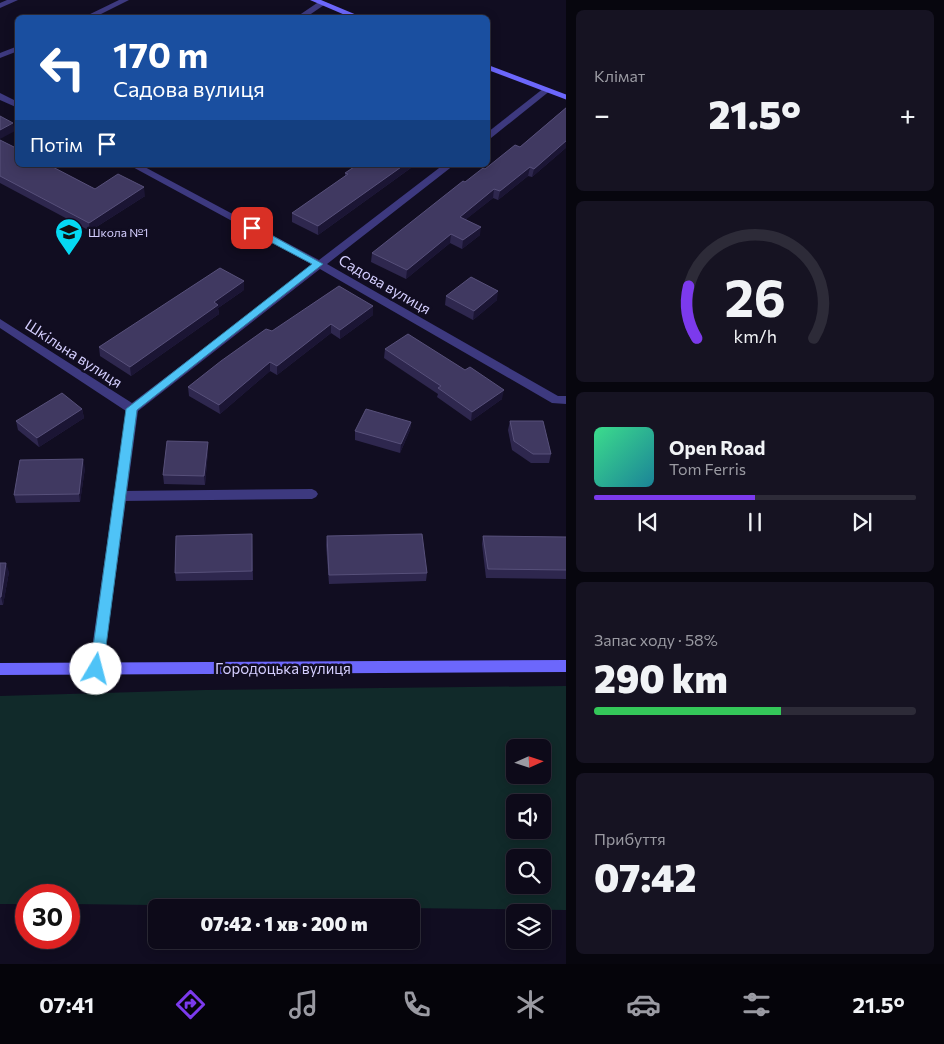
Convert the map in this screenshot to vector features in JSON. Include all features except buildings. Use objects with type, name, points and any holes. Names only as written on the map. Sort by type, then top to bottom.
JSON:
[{"type":"main road","points":[[314,0],[353,15]]},
{"type":"main road","points":[[490,68],[566,98]]},
{"type":"main road","name":"Городоцька вулиця","points":[[0,669],[566,666]]},
{"type":"street","points":[[0,6],[14,0]]},
{"type":"street","points":[[92,15],[125,0]]},
{"type":"street","points":[[304,15],[323,3]]},
{"type":"street","points":[[0,56],[15,49]]},
{"type":"street","points":[[490,134],[547,90]]},
{"type":"street","points":[[0,96],[15,104]]},
{"type":"street","name":"Садова вулиця","points":[[138,167],[319,264],[556,400],[566,400]]},
{"type":"street","points":[[96,669],[132,409],[446,167]]},
{"type":"street","name":"Шкільна вулиця","points":[[0,323],[132,409]]},
{"type":"street","points":[[120,496],[312,494]]},
{"type":"green space","points":[[566,686],[566,910],[551,910],[551,904],[506,904],[506,909],[420,908],[420,899],[148,899],[148,905],[80,904],[80,884],[15,884],[15,904],[0,904],[0,696],[205,690]]},
{"type":"place","name":"Школа №1","points":[[69,256]]},
{"type":"route","points":[[96,669],[132,409],[319,264],[252,228]]}]
